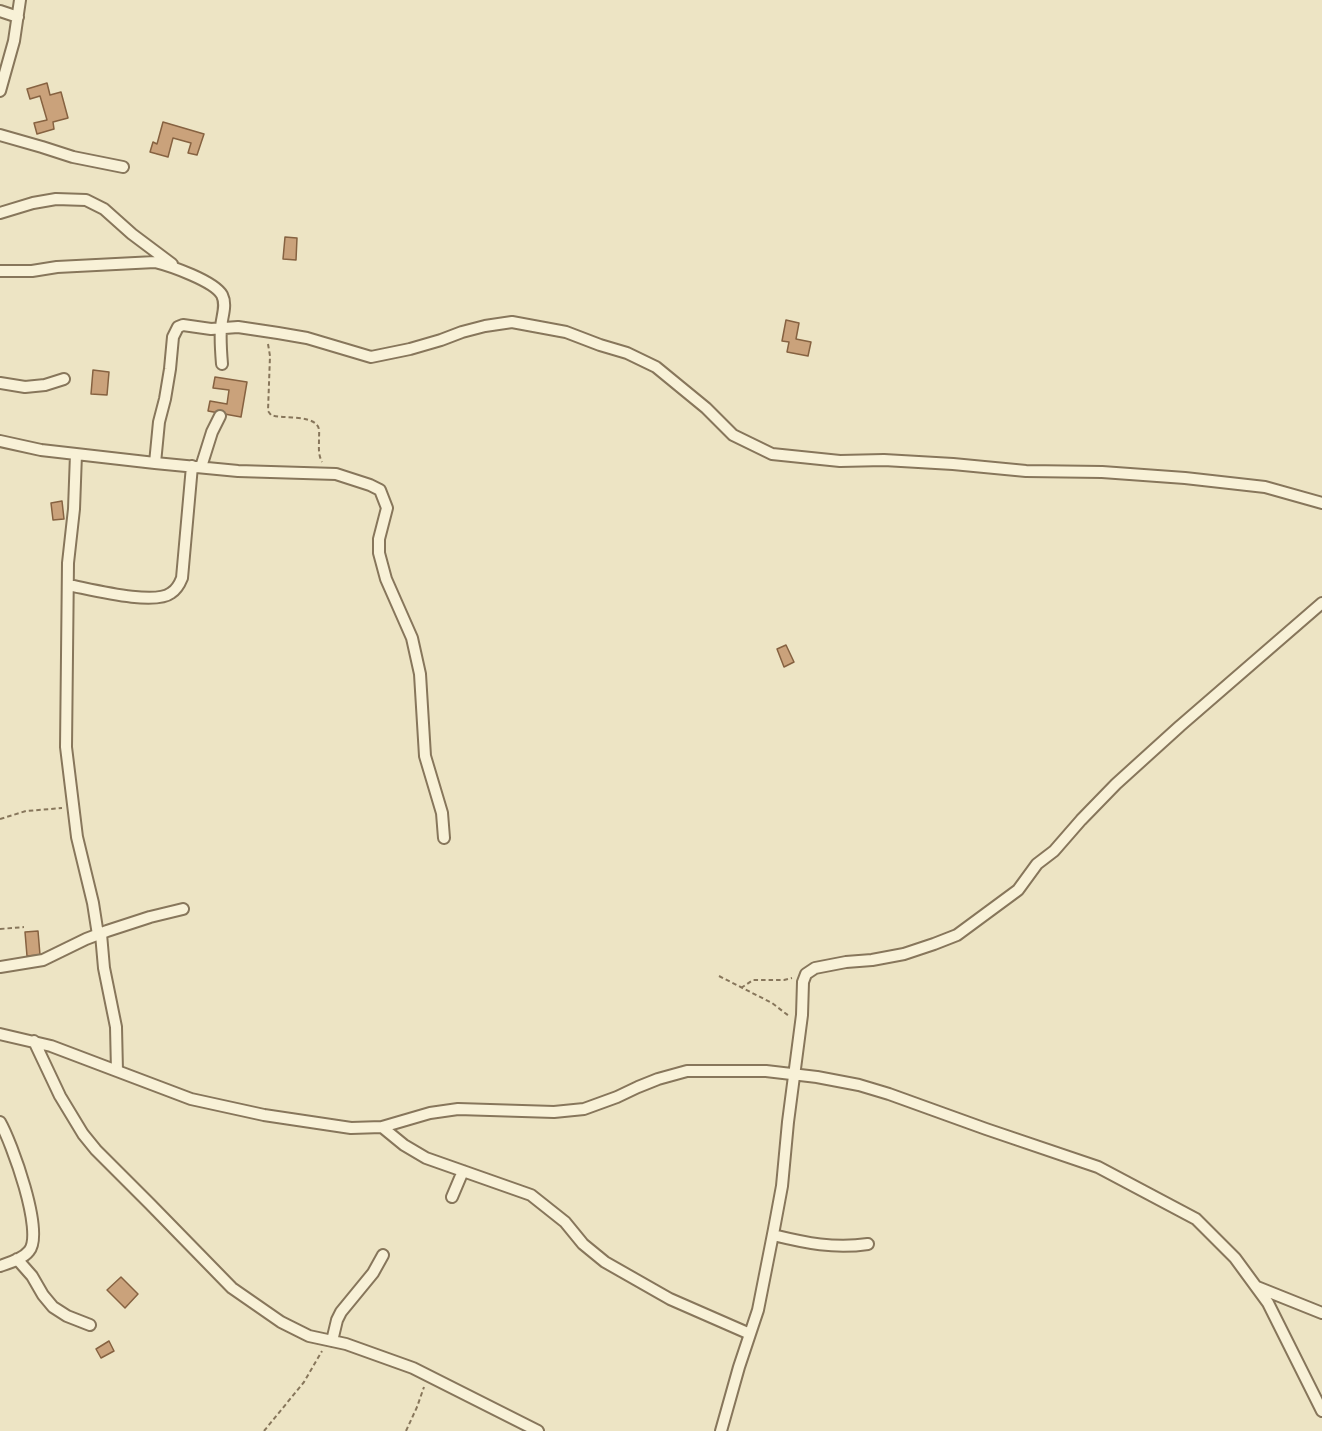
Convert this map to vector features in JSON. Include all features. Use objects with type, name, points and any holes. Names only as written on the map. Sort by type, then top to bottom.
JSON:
[{"type":"street","points":[[0,91],[14,41],[20,0]]},
{"type":"street","points":[[0,11],[18,17]]},
{"type":"street","points":[[0,135],[73,157],[123,167]]},
{"type":"street","points":[[0,213],[33,203],[57,199],[86,200],[104,209],[179,270]]},
{"type":"street","points":[[0,271],[32,271],[57,267],[155,262],[201,279],[222,294],[225,307],[221,328],[222,364]]},
{"type":"street","points":[[155,463],[159,422],[167,389],[175,331],[183,325],[211,329],[238,327],[307,338],[371,357],[410,349],[485,326],[512,322],[566,332],[627,353],[656,367],[706,408],[733,435],[772,454],[840,461],[884,460],[1026,471],[1102,472],[1185,478],[1265,487],[1322,503]]},
{"type":"street","points":[[0,383],[25,387],[45,385],[64,379]]},
{"type":"street","points":[[68,585],[141,598],[160,598],[171,594],[182,578],[197,467],[220,416]]},
{"type":"street","points":[[0,441],[41,450],[155,463],[238,471],[333,474],[380,490],[387,508],[379,539],[380,553],[386,579],[412,638],[420,674],[425,756],[442,813],[444,838]]},
{"type":"street","points":[[76,454],[74,509],[68,563],[66,747],[77,837],[100,934],[104,968],[114,1010],[117,1071]]},
{"type":"street","points":[[721,1431],[758,1310],[773,1235],[782,1186],[803,982],[807,973],[815,968],[904,954],[957,936],[1018,890],[1037,864],[1054,851],[1116,784],[1322,603]]},
{"type":"street","points":[[0,967],[43,960],[100,934],[150,917],[183,909]]},
{"type":"street","points":[[0,1034],[51,1046],[191,1099],[264,1115],[351,1128],[382,1127],[430,1113],[458,1109],[554,1112],[584,1109],[658,1079],[687,1071],[756,1071],[859,1084],[1098,1167],[1196,1219],[1235,1258],[1268,1303],[1322,1411]]},
{"type":"street","points":[[34,1041],[60,1096],[83,1134],[232,1288],[281,1322],[309,1336],[381,1356],[413,1368],[538,1431]]},
{"type":"street","points":[[0,1122],[6,1131],[17,1162],[30,1209],[33,1230],[33,1245],[29,1252],[0,1266]]},
{"type":"street","points":[[382,1127],[404,1145],[426,1158],[531,1195],[565,1222],[583,1244],[605,1262],[670,1299],[750,1334]]},
{"type":"street","points":[[452,1197],[463,1171]]},
{"type":"street","points":[[773,1235],[824,1246],[851,1247],[868,1244]]},
{"type":"street","points":[[331,1341],[341,1312],[373,1274],[383,1255]]},
{"type":"street","points":[[17,1259],[53,1307],[67,1316],[90,1325]]},
{"type":"street","points":[[1256,1287],[1322,1313]]},
{"type":"path","points":[[261,331],[269,346],[268,411],[279,418],[301,418],[315,423],[319,427],[320,459],[333,474]]},
{"type":"path","points":[[0,819],[26,811],[74,807]]},
{"type":"path","points":[[0,929],[24,927]]},
{"type":"path","points":[[741,988],[753,980],[784,980],[807,973]]},
{"type":"path","points":[[719,976],[777,1006],[800,1028]]},
{"type":"path","points":[[264,1431],[304,1382],[331,1341]]},
{"type":"path","points":[[406,1431],[429,1376]]},
{"type":"building","points":[[47,83],[50,95],[61,92],[68,118],[53,122],[54,129],[37,134],[34,123],[47,120],[40,96],[30,99],[27,89]]},
{"type":"building","points":[[163,122],[204,134],[197,155],[188,153],[191,143],[173,138],[168,157],[150,152],[153,142],[157,144]]},
{"type":"building","points":[[285,237],[297,238],[296,260],[283,259]]},
{"type":"building","points":[[786,320],[799,323],[796,339],[811,342],[808,356],[787,352],[789,342],[782,341]]},
{"type":"building","points":[[93,370],[109,372],[107,395],[91,394]]},
{"type":"building","points":[[215,377],[247,382],[241,417],[208,411],[210,401],[227,404],[229,390],[213,388]]},
{"type":"building","points":[[62,501],[64,519],[53,520],[51,503]]},
{"type":"building","points":[[786,645],[794,662],[784,667],[777,649]]},
{"type":"building","points":[[38,931],[40,955],[27,956],[25,932]]},
{"type":"building","points":[[121,1277],[138,1294],[125,1308],[107,1290]]},
{"type":"building","points":[[109,1341],[114,1351],[101,1358],[96,1349]]}]
